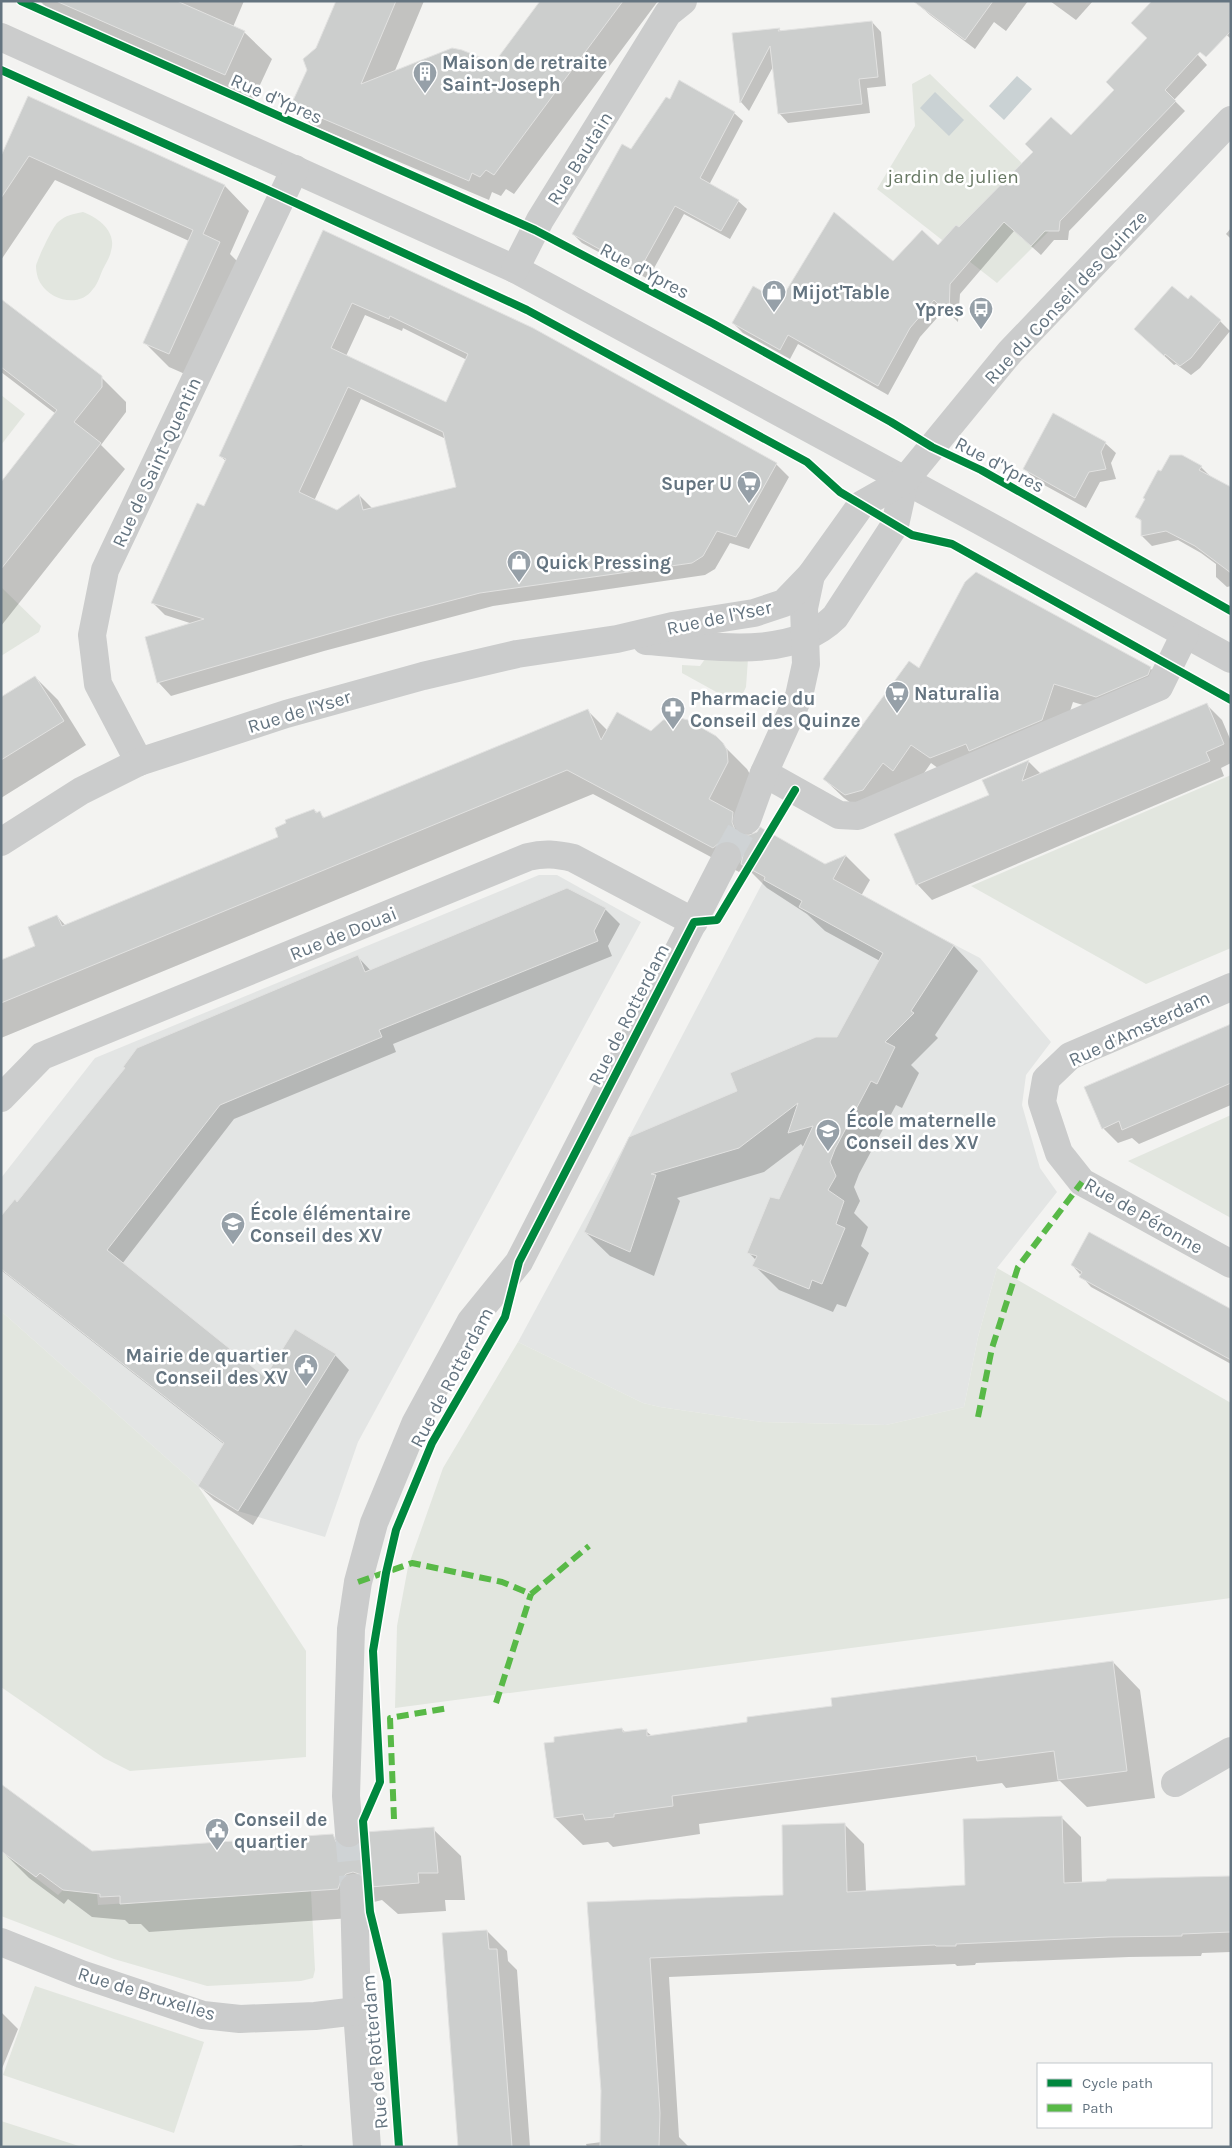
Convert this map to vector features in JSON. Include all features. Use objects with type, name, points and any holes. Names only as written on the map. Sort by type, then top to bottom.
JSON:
[{"type":"street","name":"Rue Bautain","points":[[515,270],[540,220],[668,13],[683,1]]},
{"type":"street","points":[[3,43],[295,169],[515,270],[905,480],[1231,659]]},
{"type":"street","name":"Rue du Conseil des Quinze","points":[[905,480],[1010,352],[1231,120]]},
{"type":"street","name":"Rue de Saint-Quentin","points":[[139,762],[98,684],[92,635],[105,570],[295,169]]},
{"type":"street","name":"Rue de l'Yser","points":[[1,842],[81,791],[139,762],[286,714],[423,676],[517,654],[617,639],[672,626],[754,613],[784,603],[811,575],[861,505],[905,480]]},
{"type":"street","name":"Rue de l'Yser","points":[[617,639],[718,647],[759,648],[822,630],[835,617],[895,524],[905,480]]},
{"type":"street","name":"Rue de l'Yser","points":[[806,636],[804,608],[811,575]]},
{"type":"street","points":[[764,773],[839,815],[858,816],[1159,687],[1185,634]]},
{"type":"street","points":[[747,820],[764,773],[799,696],[806,664],[806,636]]},
{"type":"street","name":"Rue de Douai","points":[[1,1098],[42,1056],[534,856],[555,853],[573,858],[694,922]]},
{"type":"street","name":"Rue de Rotterdam","points":[[349,1833],[346,1796],[351,1629],[358,1582],[374,1523],[415,1424],[471,1321],[519,1262],[727,856]]},
{"type":"street","name":"Rue d'Amsterdam","points":[[1042,1102],[1046,1079],[1070,1056],[1231,987]]},
{"type":"street","name":"Rue de Péronne","points":[[1042,1102],[1059,1153],[1082,1182],[1231,1264]]},
{"type":"street","points":[[1175,1783],[1231,1752]]},
{"type":"street","name":"Rue de Rotterdam","points":[[354,1888],[357,2011],[367,2147]]},
{"type":"street","name":"Rue de Bruxelles","points":[[1,1942],[81,1974],[203,2015],[240,2019],[315,2016],[357,2011]]},
{"type":"shaded area","points":[[1017,76],[1032,89],[1004,120],[989,106]]},
{"type":"shaded area","points":[[935,92],[964,120],[949,136],[920,108]]},
{"type":"shaded area","name":"École élémentaire Conseil des XV","points":[[539,875],[557,875],[641,922],[358,1442],[325,1537],[238,1511],[198,1486],[1,1311],[1,1178],[95,1058]]},
{"type":"shaded area","name":"École maternelle Conseil des XV","points":[[764,880],[802,901],[799,907],[882,952],[901,917],[980,958],[1051,1042],[1026,1075],[1022,1105],[1040,1168],[1057,1192],[997,1268],[978,1337],[964,1407],[886,1425],[762,1422],[643,1403],[518,1342],[629,1137]]},
{"type":"green space","name":"jardin de julien","points":[[930,74],[1070,210],[997,283],[877,189],[915,126],[912,84]]},
{"type":"green space","points":[[83,212],[95,218],[109,232],[112,244],[111,251],[98,282],[93,289],[81,299],[66,300],[52,295],[46,290],[39,280],[36,266],[58,222],[67,216]]},
{"type":"green space","points":[[1,395],[25,414],[1,445]]},
{"type":"green space","points":[[1,587],[41,626],[39,632],[1,656]]},
{"type":"green space","points":[[708,655],[748,659],[746,687],[738,704],[682,673],[682,665],[700,666]]},
{"type":"green space","points":[[1231,775],[1231,948],[1146,984],[971,886]]},
{"type":"green space","points":[[1231,1115],[1231,1218],[1128,1161]]},
{"type":"green space","points":[[997,1268],[1231,1403],[1231,1598],[395,1708],[397,1626],[408,1567],[443,1468],[518,1342],[643,1403],[660,1407],[762,1422],[886,1425],[964,1407],[978,1337]]},
{"type":"green space","points":[[1,1311],[198,1486],[306,1651],[306,1757],[130,1771],[104,1758],[1,1687]]},
{"type":"green space","points":[[1,1851],[58,1895],[63,1890],[97,1893],[98,1905],[311,1891],[315,1970],[313,1978],[301,1981],[207,1986],[114,1959],[1,1916]]},
{"type":"green space","points":[[35,1986],[204,2042],[174,2133],[3,2075]]},
{"type":"green space","points":[[1,2121],[82,2147],[1,2147]]},
{"type":"building","points":[[56,1],[177,1],[245,31],[225,75]]},
{"type":"building","name":"Maison de retraite Saint-Joseph","points":[[336,1],[396,1],[361,84],[452,48],[494,63],[540,1],[623,1],[494,175],[486,170],[480,177],[472,173],[469,181],[291,105],[307,70],[303,59],[316,48]]},
{"type":"building","points":[[913,1],[993,1],[965,40]]},
{"type":"building","points":[[1152,1],[1231,1],[1231,31],[1206,57],[1200,52],[1165,90],[1176,101],[1060,221],[1059,231],[1045,231],[1031,246],[1004,222],[950,284],[949,315],[934,300],[910,328],[878,386],[788,335],[780,350],[732,323],[753,286],[780,301],[834,212],[893,261],[922,230],[938,245],[956,225],[959,227],[1033,152],[1025,144],[1051,117],[1071,135],[1114,90],[1106,82],[1147,38],[1131,23]]},
{"type":"building","points":[[872,21],[878,77],[859,79],[862,104],[778,114],[770,46],[740,103],[732,33],[780,28],[778,31]]},
{"type":"building","points":[[679,80],[735,112],[700,178],[739,200],[721,231],[675,206],[639,271],[572,234],[622,144],[631,149],[666,97],[670,99]]},
{"type":"building","points":[[28,96],[225,185],[203,234],[220,242],[169,354],[143,343],[193,230],[29,156],[1,198],[1,156]]},
{"type":"building","points":[[323,230],[533,328],[777,463],[736,537],[717,531],[703,556],[692,563],[480,593],[388,617],[157,683],[145,637],[204,619],[151,603],[197,503],[204,506],[226,459],[219,456]],"holes":[[[352,303],[389,319],[390,316],[468,354],[446,402],[331,348]],[[348,387],[443,432],[456,487],[363,510],[359,494],[337,510],[299,492]]]},
{"type":"building","points":[[1172,286],[1188,299],[1191,295],[1221,320],[1191,358],[1180,366],[1165,354],[1164,356],[1134,329]]},
{"type":"building","points":[[1,299],[102,376],[102,387],[74,422],[101,443],[1,569],[1,482],[57,410],[1,367]]},
{"type":"building","points":[[1053,413],[1106,442],[1101,452],[1106,469],[1089,472],[1075,498],[1023,469]]},
{"type":"building","points":[[1170,455],[1182,455],[1202,466],[1199,470],[1231,487],[1231,573],[1195,546],[1166,531],[1141,536],[1141,520],[1135,517],[1158,470],[1161,471]]},
{"type":"building","points":[[976,572],[1151,667],[1148,675],[1096,697],[1054,684],[1042,720],[969,751],[966,744],[930,758],[911,745],[893,771],[883,763],[863,790],[845,795],[823,779],[909,661],[919,668],[965,582]]},
{"type":"building","points":[[35,676],[64,721],[1,760],[1,697]]},
{"type":"building","points":[[1207,703],[1224,744],[1206,752],[1210,761],[916,885],[894,834],[989,795],[982,780],[1029,760],[1022,781]]},
{"type":"building","points":[[588,709],[601,740],[617,712],[651,731],[663,720],[680,718],[688,720],[716,736],[727,750],[728,762],[709,799],[733,812],[732,822],[735,830],[742,835],[749,835],[757,832],[760,827],[825,864],[846,855],[833,879],[954,945],[911,1011],[914,1013],[885,1042],[895,1047],[877,1084],[871,1081],[835,1149],[830,1162],[836,1176],[828,1190],[844,1201],[836,1224],[845,1228],[822,1284],[812,1280],[809,1289],[752,1266],[757,1256],[747,1253],[770,1197],[779,1199],[813,1126],[788,1133],[798,1103],[739,1148],[651,1174],[656,1175],[630,1252],[584,1232],[629,1137],[737,1091],[730,1073],[816,1037],[837,1037],[883,953],[799,907],[802,901],[764,880],[765,877],[741,864],[743,855],[735,842],[726,840],[713,848],[567,770],[1,1003],[1,960],[35,946],[28,927],[57,915],[62,926],[278,837],[275,828],[286,823],[285,820],[314,809],[316,813],[320,811],[323,818]]},
{"type":"building","points":[[567,888],[606,908],[594,931],[598,941],[379,1030],[382,1037],[220,1105],[107,1250],[265,1377],[295,1329],[336,1354],[238,1511],[198,1486],[224,1443],[1,1269],[1,1216],[15,1199],[17,1202],[125,1068],[123,1067],[137,1048],[358,955],[365,972]]},
{"type":"building","points":[[1231,1024],[1231,1083],[1122,1130],[1119,1121],[1102,1129],[1084,1087]]},
{"type":"building","points":[[1089,1232],[1231,1309],[1231,1360],[1079,1277],[1082,1272],[1071,1265]]},
{"type":"building","points":[[1113,1661],[1127,1771],[1058,1780],[1054,1751],[977,1761],[976,1756],[672,1796],[673,1806],[614,1814],[614,1817],[585,1820],[583,1814],[554,1818],[544,1743],[554,1742],[554,1737],[622,1728],[623,1732],[647,1729],[647,1736],[747,1722],[747,1717],[832,1706],[831,1698]]},
{"type":"building","points":[[1,1784],[92,1851],[333,1834],[336,1842],[350,1849],[358,1846],[365,1832],[434,1827],[438,1873],[418,1873],[419,1883],[370,1887],[367,1879],[353,1872],[346,1874],[341,1880],[338,1889],[120,1904],[120,1896],[100,1897],[100,1894],[63,1890],[40,1873],[36,1877],[1,1851]]},
{"type":"building","points":[[1062,1816],[1064,1883],[1106,1881],[1107,1879],[1231,1876],[1231,1932],[1182,1934],[1182,1936],[1109,1937],[956,1944],[956,1946],[935,1945],[650,1958],[660,2113],[659,2147],[600,2147],[601,2091],[587,1902],[783,1895],[782,1825],[845,1823],[847,1892],[965,1885],[963,1819]]},
{"type":"building","points":[[487,1930],[489,1949],[497,1949],[512,2147],[458,2147],[442,1933]]},
{"type":"tunnel","points":[[727,856],[747,820]]},
{"type":"tunnel","points":[[349,1833],[354,1888]]},
{"type":"marked path","points":[[978,1417],[992,1348],[1018,1267],[1082,1182]]},
{"type":"marked path","points":[[358,1582],[412,1563],[502,1582],[531,1594],[589,1546]]},
{"type":"marked path","points":[[496,1703],[531,1594]]},
{"type":"marked path","points":[[394,1819],[390,1718],[448,1708]]},
{"type":"cycle path","name":"Rue d'Ypres","points":[[21,1],[535,230],[712,323],[891,422],[932,447],[981,470],[1231,611]]},
{"type":"cycle path","points":[[1,70],[527,310],[807,462],[840,492],[912,535],[952,544],[1231,700]]},
{"type":"cycle path","points":[[399,2147],[387,1981],[370,1912],[363,1821],[380,1782],[373,1651],[386,1573],[396,1530],[432,1443],[505,1317],[519,1262],[694,922],[717,920],[795,790]]},
{"type":"place","name":"Maison de retraite Saint-Joseph","points":[[425,94]]},
{"type":"place","name":"Mijot'Table","points":[[774,313]]},
{"type":"place","name":"Ypres","points":[[981,330]]},
{"type":"place","name":"Super U","points":[[749,504]]},
{"type":"place","name":"Quick Pressing","points":[[519,583]]},
{"type":"place","name":"Naturalia","points":[[897,714]]},
{"type":"place","name":"Pharmacie du Conseil des Quinze","points":[[673,730]]},
{"type":"place","name":"École maternelle Conseil des XV","points":[[828,1152]]},
{"type":"place","name":"École élémentaire Conseil des XV","points":[[233,1245]]},
{"type":"place","name":"Mairie de quartier Conseil des XV","points":[[306,1387]]},
{"type":"place","name":"Conseil de quartier","points":[[217,1851]]}]
